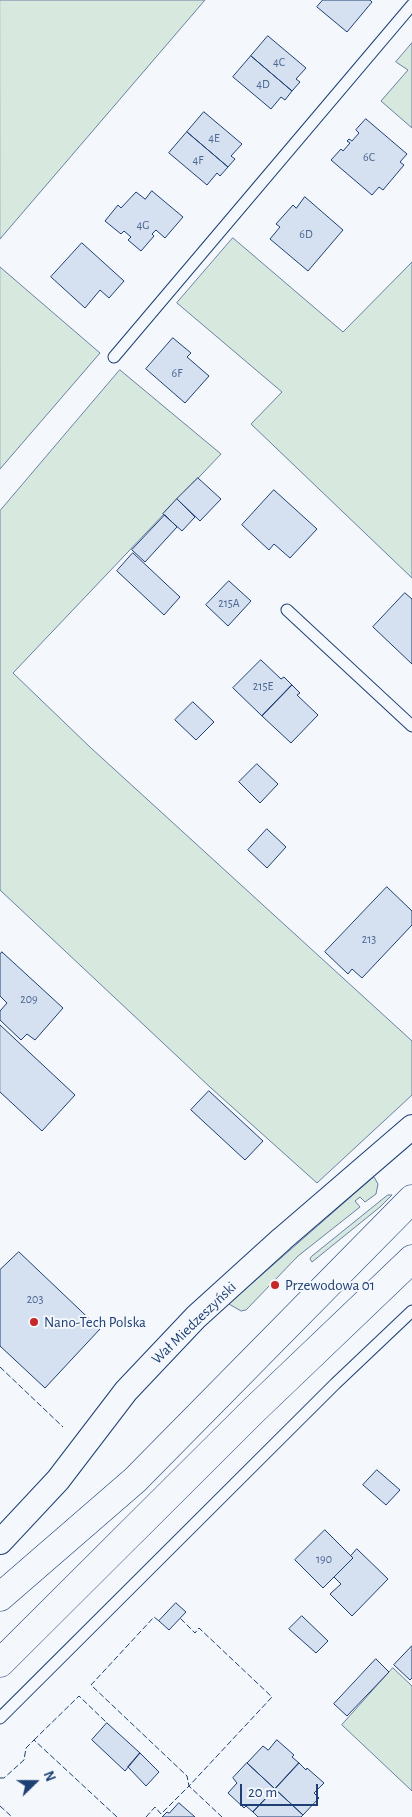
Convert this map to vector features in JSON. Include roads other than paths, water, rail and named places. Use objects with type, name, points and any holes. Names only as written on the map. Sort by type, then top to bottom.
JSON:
[{"type":"main road","points":[[0,1597],[135,1480],[412,1200]]},
{"type":"main road","points":[[0,1663],[267,1397],[412,1259]]},
{"type":"street","name":"Wał Miedzeszyński","points":[[0,1542],[58,1480],[126,1392],[196,1317],[282,1239],[412,1127]]},
{"type":"lane","points":[[114,357],[412,5]]},
{"type":"lane","points":[[287,610],[412,726]]},
{"type":"lane","points":[[0,1718],[328,1391],[412,1311]]},
{"type":"place","name":"Przewodowa 01","points":[[275,1285]]},
{"type":"place","name":"Nano-Tech Polska","points":[[34,1322]]}]
